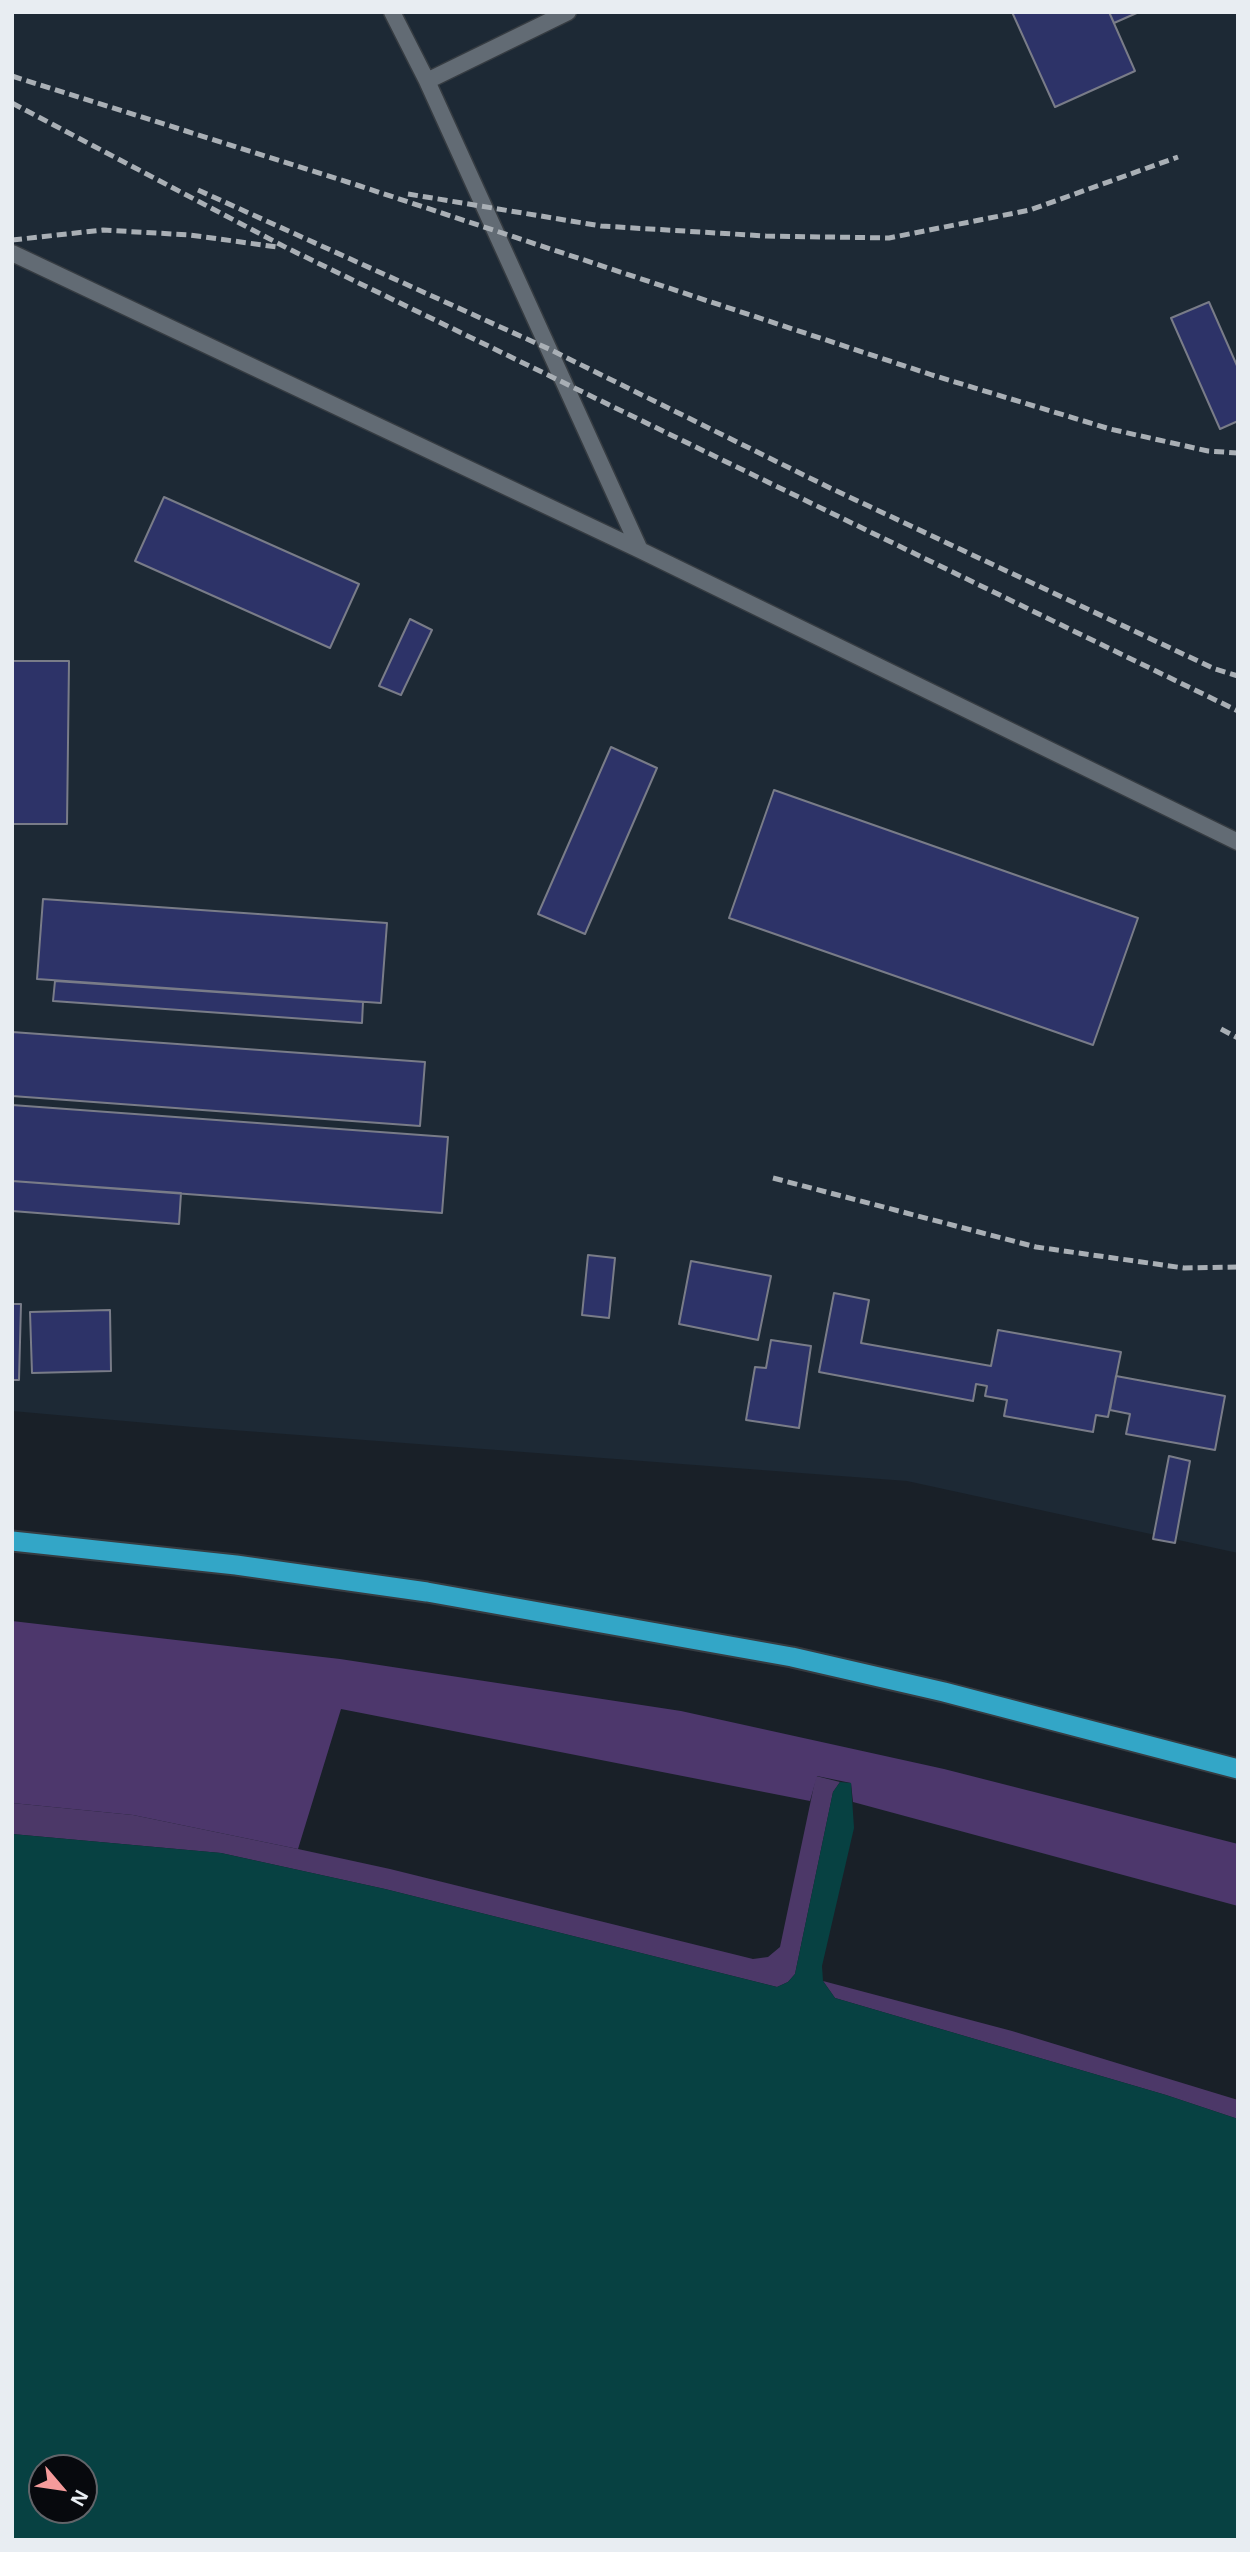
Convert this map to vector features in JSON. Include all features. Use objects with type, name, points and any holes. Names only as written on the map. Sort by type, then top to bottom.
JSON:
[{"type":"highway","points":[[12,1541],[236,1565],[427,1592],[792,1657],[957,1695],[1238,1769]]},
{"type":"lane","points":[[392,12],[427,81],[640,550]]},
{"type":"lane","points":[[427,81],[568,12]]},
{"type":"lane","points":[[12,253],[640,550],[1238,842]]},
{"type":"shaded area","points":[[12,12],[1238,12],[1238,1553],[907,1481],[12,1411]]},
{"type":"shaded area","points":[[12,1621],[340,1659],[681,1711],[944,1769],[1238,1844],[1238,1906],[853,1802],[851,1783],[817,1776],[810,1801],[341,1709],[298,1849],[133,1815],[12,1803]]},
{"type":"shaded area","points":[[816,1776],[840,1782],[833,1792],[795,1974],[788,1982],[777,1987],[385,1889],[221,1853],[12,1834],[12,1803],[133,1815],[390,1869],[753,1959],[768,1957],[780,1947]]},
{"type":"shaded area","points":[[840,1782],[851,1783],[854,1828],[822,1966],[823,1981],[835,1998],[1166,2095],[1238,2119],[1238,2540],[12,2540],[12,1834],[221,1853],[385,1889],[777,1987],[788,1982],[795,1974],[833,1792]]},
{"type":"shaded area","points":[[823,1981],[1012,2031],[1238,2100],[1238,2119],[1166,2095],[835,1998]]},
{"type":"building","points":[[1012,12],[1109,12],[1135,71],[1055,107]]},
{"type":"building","points":[[1109,12],[1139,12],[1114,23]]},
{"type":"building","points":[[1209,302],[1238,368],[1238,421],[1220,429],[1171,318]]},
{"type":"building","points":[[164,497],[359,584],[330,648],[135,561]]},
{"type":"building","points":[[410,619],[432,630],[401,695],[379,686]]},
{"type":"building","points":[[12,661],[69,661],[67,824],[12,824]]},
{"type":"building","points":[[611,747],[657,768],[585,934],[538,914]]},
{"type":"building","points":[[774,790],[1138,918],[1093,1045],[729,918]]},
{"type":"building","points":[[43,899],[387,923],[381,1003],[37,979]]},
{"type":"building","points":[[55,981],[363,1002],[362,1023],[53,1001]]},
{"type":"building","points":[[12,1032],[425,1062],[420,1126],[12,1096]]},
{"type":"building","points":[[12,1105],[448,1137],[442,1213],[12,1181]]},
{"type":"building","points":[[12,1181],[181,1193],[179,1224],[12,1211]]},
{"type":"building","points":[[588,1255],[615,1258],[609,1318],[582,1315]]},
{"type":"building","points":[[691,1261],[771,1276],[758,1340],[679,1324]]},
{"type":"building","points":[[834,1293],[869,1300],[861,1343],[991,1366],[998,1330],[1121,1352],[1108,1417],[1096,1415],[1093,1432],[1004,1416],[1007,1400],[985,1396],[987,1386],[976,1384],[973,1401],[819,1372]]},
{"type":"building","points":[[12,1304],[21,1304],[19,1380],[12,1380]]},
{"type":"building","points":[[110,1310],[111,1371],[32,1373],[30,1312]]},
{"type":"building","points":[[771,1340],[811,1346],[799,1428],[746,1420],[755,1367],[766,1368]]},
{"type":"building","points":[[1116,1376],[1225,1396],[1215,1450],[1126,1434],[1130,1414],[1110,1410]]},
{"type":"building","points":[[1169,1456],[1190,1461],[1175,1543],[1153,1539]]},
{"type":"railway","points":[[12,76],[360,186],[932,375],[1110,429],[1208,451],[1238,453]]},
{"type":"railway","points":[[12,103],[287,248],[1238,711]]},
{"type":"railway","points":[[408,194],[601,226],[766,236],[889,238],[1030,210],[1178,157]]},
{"type":"railway","points":[[198,190],[549,349],[828,487],[1215,669],[1238,676]]},
{"type":"railway","points":[[12,240],[103,230],[190,235],[277,247]]},
{"type":"railway","points":[[1221,1029],[1238,1038]]},
{"type":"railway","points":[[773,1178],[1036,1247],[1184,1268],[1238,1267]]}]
